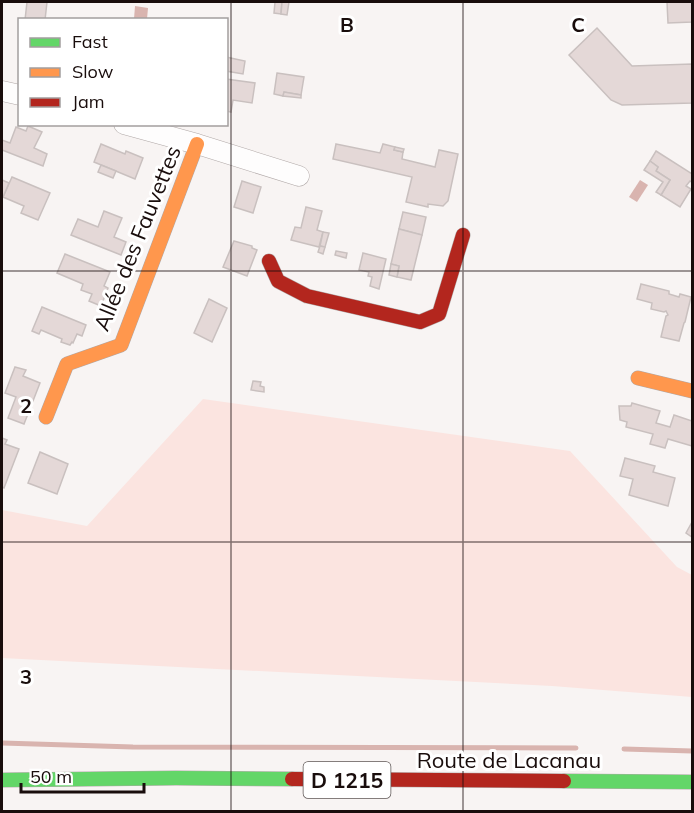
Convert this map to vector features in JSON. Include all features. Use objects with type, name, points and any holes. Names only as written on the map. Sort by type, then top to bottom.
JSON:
[{"type":"main road","name":"Allée des Fauvettes","points":[[46,417],[68,364],[121,345],[197,144]]},
{"type":"main road","points":[[269,261],[278,281],[307,296],[420,322],[439,314],[463,235]]},
{"type":"main road","points":[[638,378],[693,391]]},
{"type":"main road","name":"Route de Lacanau","points":[[2,780],[176,778],[693,782]]},
{"type":"street","points":[[2,90],[18,95]]},
{"type":"street","points":[[131,126],[299,176]]},
{"type":"shaded area","points":[[135,6],[148,8],[147,18],[134,18]]},
{"type":"shaded area","points":[[640,180],[648,185],[637,202],[629,197]]},
{"type":"shaded area","points":[[203,399],[570,451],[677,567],[692,575],[692,697],[552,686],[2,658],[2,510],[87,526]]},
{"type":"building","points":[[27,2],[47,2],[45,18],[25,18]]},
{"type":"building","points":[[275,2],[282,2],[281,14],[274,13]]},
{"type":"building","points":[[282,2],[289,2],[287,15],[281,14]]},
{"type":"building","points":[[667,2],[692,2],[692,22],[668,23]]},
{"type":"building","points":[[597,28],[632,66],[692,64],[692,103],[622,105],[611,100],[569,55]]},
{"type":"building","points":[[228,57],[245,61],[243,74],[228,71]]},
{"type":"building","points":[[277,73],[304,77],[301,95],[284,92],[283,96],[274,94]]},
{"type":"building","points":[[228,79],[255,83],[252,103],[233,100],[231,112],[228,111]]},
{"type":"building","points":[[284,92],[301,95],[301,98],[283,96]]},
{"type":"building","points":[[28,126],[42,132],[34,148],[47,154],[43,166],[2,150],[2,140],[10,143],[16,127],[26,131]]},
{"type":"building","points":[[101,144],[125,154],[126,151],[143,158],[135,179],[94,162]]},
{"type":"building","points":[[336,144],[380,153],[383,144],[403,152],[402,159],[435,167],[439,150],[458,154],[448,201],[443,206],[428,204],[428,207],[406,202],[412,177],[333,159]]},
{"type":"building","points":[[395,147],[404,149],[403,152],[394,150]]},
{"type":"building","points":[[656,151],[692,174],[692,182],[690,181],[686,186],[691,189],[680,207],[661,195],[670,180],[656,171],[658,167],[650,161]]},
{"type":"building","points":[[650,161],[658,167],[656,171],[670,180],[661,195],[656,192],[663,182],[644,170]]},
{"type":"building","points":[[101,165],[116,171],[113,178],[98,172]]},
{"type":"building","points":[[12,177],[50,193],[38,220],[21,213],[24,206],[3,197]]},
{"type":"building","points":[[2,180],[9,183],[3,197],[2,196]]},
{"type":"building","points":[[242,181],[261,187],[253,213],[234,207]]},
{"type":"building","points":[[306,207],[322,211],[317,230],[323,232],[319,247],[291,240],[295,227],[301,228]]},
{"type":"building","points":[[104,211],[122,218],[114,237],[126,242],[121,255],[71,235],[78,219],[98,227]]},
{"type":"building","points":[[403,212],[426,217],[422,235],[399,229]]},
{"type":"building","points":[[399,229],[422,235],[411,280],[397,277],[399,266],[391,264]]},
{"type":"building","points":[[323,232],[329,233],[325,247],[320,246]]},
{"type":"building","points":[[234,241],[252,246],[257,250],[247,276],[223,267]]},
{"type":"building","points":[[320,246],[325,247],[323,254],[318,252]]},
{"type":"building","points":[[336,251],[347,253],[346,258],[335,255]]},
{"type":"building","points":[[363,253],[386,259],[379,289],[370,286],[372,277],[368,276],[369,272],[359,270]]},
{"type":"building","points":[[65,254],[110,272],[104,286],[108,288],[101,306],[89,301],[92,294],[81,290],[83,284],[57,273]]},
{"type":"building","points":[[391,264],[399,266],[397,277],[389,275]]},
{"type":"building","points":[[641,284],[669,291],[669,294],[679,297],[680,294],[691,297],[679,341],[661,337],[668,315],[666,311],[651,309],[652,303],[637,299]]},
{"type":"building","points":[[209,299],[227,308],[212,342],[194,333]]},
{"type":"building","points":[[42,307],[86,325],[82,336],[77,334],[70,345],[41,330],[39,334],[32,331]]},
{"type":"building","points":[[15,367],[26,370],[23,376],[40,383],[24,424],[8,418],[16,397],[5,393]]},
{"type":"building","points":[[253,381],[261,382],[260,386],[264,387],[264,392],[251,390]]},
{"type":"building","points":[[632,403],[660,411],[656,423],[670,427],[674,415],[692,421],[692,446],[668,439],[665,448],[650,444],[653,434],[626,427],[627,422],[620,420],[619,406],[631,406]]},
{"type":"building","points":[[2,438],[7,440],[5,444],[19,449],[4,488],[2,487]]},
{"type":"building","points":[[40,452],[68,464],[57,494],[28,483]]},
{"type":"building","points":[[625,458],[655,466],[653,472],[675,478],[668,506],[629,495],[633,479],[620,476]]},
{"type":"building","points":[[692,522],[692,537],[686,533]]},
{"type":"waterway","points":[[2,743],[133,747],[576,748]]},
{"type":"waterway","points":[[624,749],[692,751]]},
{"type":"traffic: fast","points":[[2,780],[292,779]]},
{"type":"traffic: fast","points":[[564,781],[692,782]]},
{"type":"traffic: slow","points":[[46,417],[67,364],[121,345],[197,144]]},
{"type":"traffic: slow","points":[[638,378],[692,391]]},
{"type":"traffic: jam","points":[[269,261],[278,281],[307,296],[420,322],[439,314],[463,235]]},
{"type":"traffic: jam","points":[[292,779],[564,781]]}]
